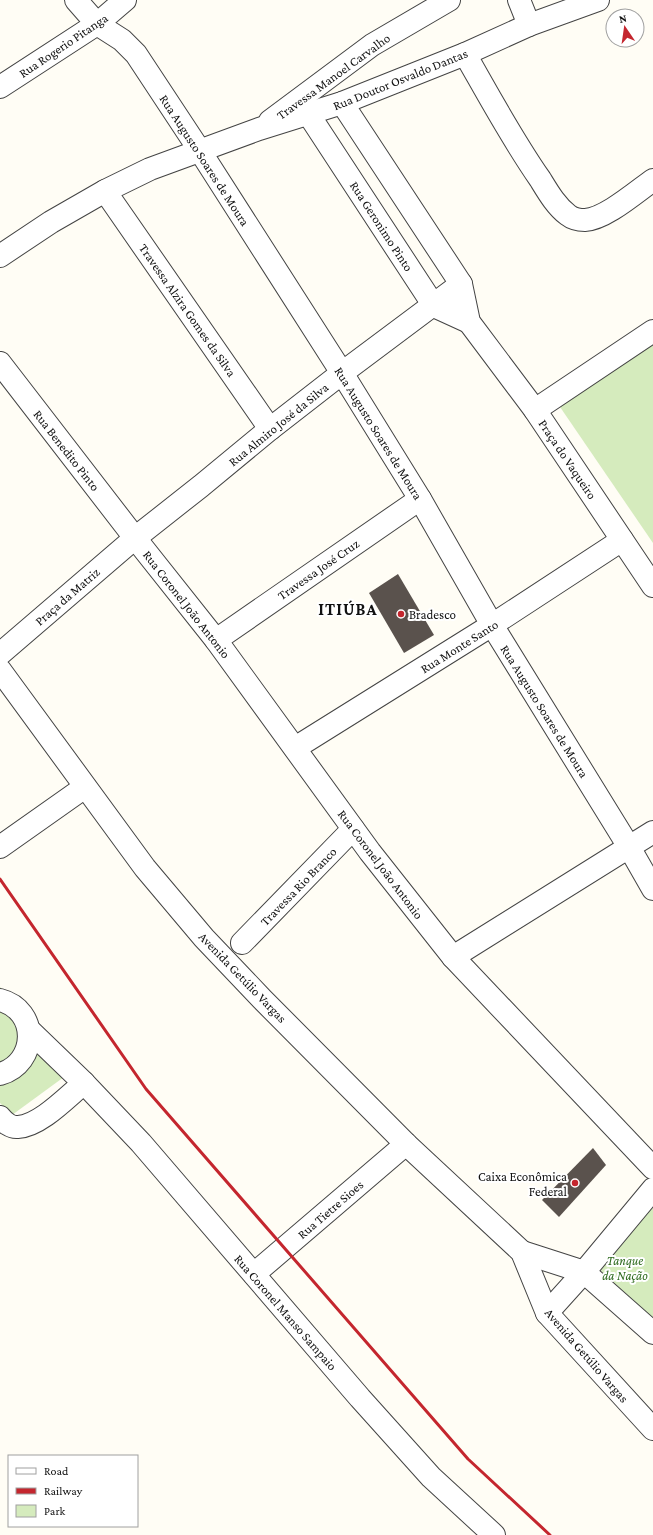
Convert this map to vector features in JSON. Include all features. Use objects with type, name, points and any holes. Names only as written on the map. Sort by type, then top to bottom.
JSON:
[{"type":"street","name":"Rua Augusto Soares de Moura","points":[[76,0],[97,24],[122,40],[136,54],[200,151],[342,373],[420,499],[492,625],[629,847],[653,889]]},
{"type":"street","name":"Rua Rogerio Pitanga","points":[[0,87],[97,24],[125,0]]},
{"type":"street","name":"Travessa Manoel Carvalho","points":[[259,129],[372,45],[449,0]]},
{"type":"street","points":[[519,0],[529,25]]},
{"type":"street","name":"Rua Doutor Osvaldo Dantas","points":[[200,151],[259,129],[309,115],[342,103],[464,54],[529,25],[598,0]]},
{"type":"street","points":[[464,54],[520,151],[558,206],[569,216],[576,220],[593,219],[603,214],[653,180]]},
{"type":"street","points":[[342,103],[461,284],[469,322],[535,410]]},
{"type":"street","name":"Rua Geronimo Pinto","points":[[309,115],[434,306]]},
{"type":"street","points":[[0,256],[51,222],[105,191],[150,169],[200,151]]},
{"type":"street","name":"Travessa Alzira Gomes da Silva","points":[[105,191],[270,429]]},
{"type":"street","name":"Rua Almiro José da Silva","points":[[134,538],[342,373],[434,306],[461,284]]},
{"type":"street","points":[[434,306],[469,322]]},
{"type":"street","name":"Praça do Vaqueiro","points":[[653,332],[535,410],[653,586]]},
{"type":"street","name":"Rua Benedito Pinto","points":[[0,363],[134,538]]},
{"type":"street","name":"Travessa José Cruz","points":[[216,640],[420,499]]},
{"type":"street","name":"Rua Coronel João Antonio","points":[[134,538],[216,640],[370,852],[453,957],[653,1168]]},
{"type":"street","name":"Praça da Matriz","points":[[0,654],[134,538]]},
{"type":"street","name":"Rua Monte Santo","points":[[295,748],[492,625],[622,540]]},
{"type":"street","name":"Avenida Getúlio Vargas","points":[[0,670],[145,868],[204,938],[262,999],[406,1144],[522,1252],[547,1313],[653,1429]]},
{"type":"street","points":[[0,847],[85,787]]},
{"type":"street","name":"Travessa Rio Branco","points":[[242,943],[353,829]]},
{"type":"street","points":[[453,957],[653,832]]},
{"type":"street","points":[[0,1074],[7,1072],[17,1065],[25,1055],[29,1043],[29,1030],[25,1019],[17,1008],[2,999]]},
{"type":"street","name":"Rua Coronel Manso Sampaio","points":[[29,1030],[84,1083],[141,1143],[360,1398],[431,1477],[494,1535]]},
{"type":"street","points":[[0,1117],[17,1128],[31,1124],[44,1116],[84,1083]]},
{"type":"street","name":"Rua Tietre Sioes","points":[[254,1274],[406,1144]]},
{"type":"street","points":[[547,1313],[584,1272],[653,1189]]},
{"type":"street","name":"Avenida Getúlio Vargas","points":[[522,1252],[584,1272],[653,1333]]},
{"type":"green space","points":[[653,337],[653,543],[558,404]]},
{"type":"green space","points":[[0,987],[79,1066],[12,1115],[0,1103]]},
{"type":"green space","name":"Tanque da Nação","points":[[653,1191],[653,1322],[584,1272]]},
{"type":"building","name":"Bradesco","points":[[398,574],[434,635],[404,653],[369,593]]},
{"type":"building","name":"Caixa Econômica Federal","points":[[593,1148],[606,1165],[559,1217],[542,1200]]},
{"type":"railway","points":[[0,879],[146,1089],[468,1459],[550,1535]]},
{"type":"place","name":"Bradesco","points":[[401,614]]},
{"type":"place","name":"Caixa Econômica Federal","points":[[575,1183]]},
{"type":"district","name":"ITIÚBA","points":[[348,609]]}]
